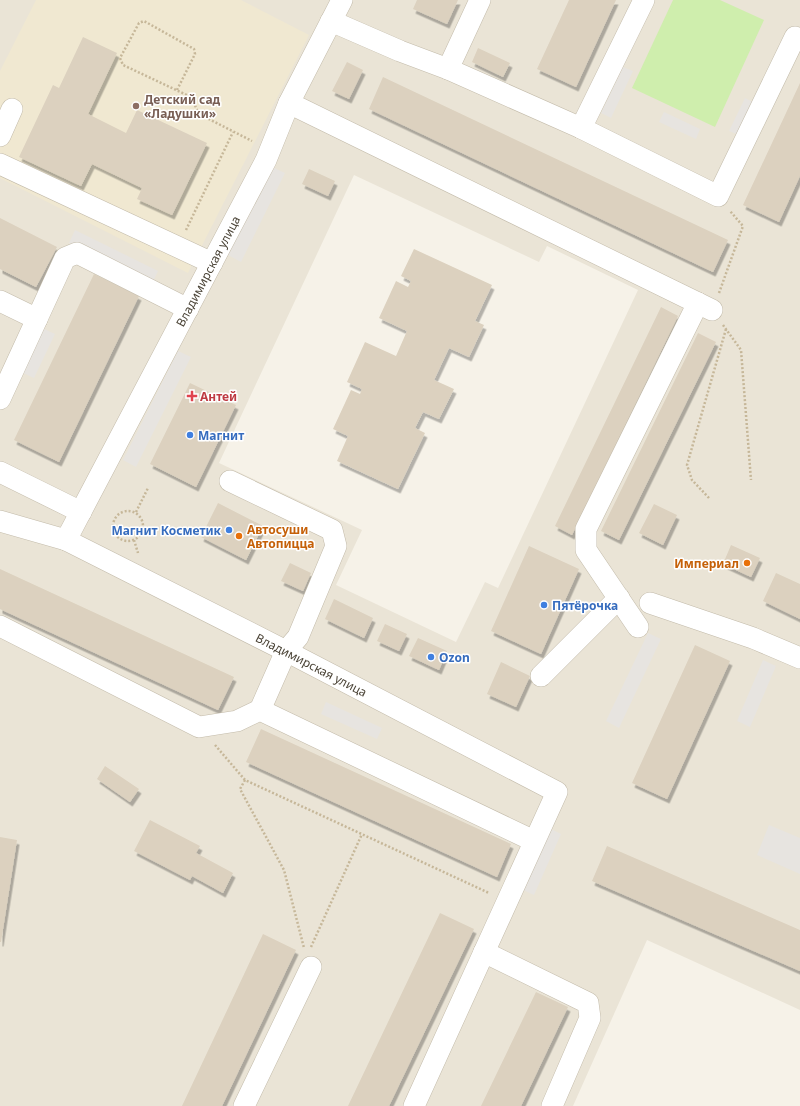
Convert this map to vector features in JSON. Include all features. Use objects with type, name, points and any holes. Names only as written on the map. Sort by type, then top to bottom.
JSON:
[{"type":"street","name":"Владимирская улица","points":[[66,540],[266,160],[289,103],[342,0]]},
{"type":"street","points":[[448,69],[480,0]]},
{"type":"street","points":[[581,128],[644,0]]},
{"type":"street","points":[[332,21],[400,51],[448,69],[581,128],[718,196],[795,37]]},
{"type":"street","points":[[289,103],[705,306],[586,529],[586,550],[638,627]]},
{"type":"street","points":[[0,136],[12,110]]},
{"type":"street","points":[[0,164],[212,263]]},
{"type":"street","points":[[0,399],[8,359],[37,319],[65,258],[77,253],[188,308]]},
{"type":"street","points":[[0,301],[37,319]]},
{"type":"street","points":[[0,472],[81,512]]},
{"type":"street","points":[[0,626],[199,727],[237,721],[260,710],[286,651],[298,637],[336,546],[332,530],[230,481]]},
{"type":"street","name":"Владимирская улица","points":[[0,521],[66,540],[286,651],[557,792],[534,841]]},
{"type":"street","points":[[541,676],[619,598]]},
{"type":"street","points":[[650,603],[752,638],[800,658]]},
{"type":"street","points":[[260,710],[534,841],[414,1106]]},
{"type":"street","points":[[484,952],[588,1003],[590,1018],[552,1106]]},
{"type":"street","points":[[244,1106],[309,962]]},
{"type":"path","points":[[177,90],[195,54],[194,49],[144,21],[139,23],[120,58],[123,65],[191,97],[199,114],[254,142]]},
{"type":"path","points":[[178,247],[233,132]]},
{"type":"path","points":[[718,196],[743,226],[705,306],[726,329],[741,350],[751,480]]},
{"type":"path","points":[[709,498],[692,480],[687,465],[726,329]]},
{"type":"path","points":[[136,512],[148,488]]},
{"type":"path","points":[[125,510],[136,512],[143,520],[143,530],[140,536],[134,540],[121,540],[113,529],[113,522],[116,516],[125,510]]},
{"type":"path","points":[[199,727],[245,780],[507,901]]},
{"type":"path","points":[[245,780],[240,789],[284,870],[309,962]]},
{"type":"path","points":[[309,962],[362,834]]},
{"type":"shaded area","points":[[0,0],[800,0],[800,1010],[647,940],[573,1106],[0,1106]],"holes":[[[354,175],[539,262],[547,246],[638,290],[498,588],[485,582],[456,642],[336,585],[362,530],[219,463]]]},
{"type":"shaded area","name":"Детский сад «Ладушки»","points":[[36,0],[241,0],[309,35],[188,273],[0,178],[0,71]]},
{"type":"shaded area","points":[[623,67],[633,71],[611,118],[601,113]]},
{"type":"shaded area","points":[[745,98],[755,103],[739,135],[729,131]]},
{"type":"shaded area","points":[[664,112],[700,129],[696,139],[659,122]]},
{"type":"shaded area","points":[[272,167],[285,173],[241,262],[228,255]]},
{"type":"shaded area","points":[[75,230],[158,271],[152,284],[69,243]]},
{"type":"shaded area","points":[[42,328],[55,334],[34,378],[21,372]]},
{"type":"shaded area","points":[[178,351],[191,357],[136,467],[123,460]]},
{"type":"shaded area","points":[[648,633],[661,639],[619,728],[606,721]]},
{"type":"shaded area","points":[[763,660],[776,666],[750,727],[737,721]]},
{"type":"shaded area","points":[[326,702],[382,728],[377,739],[321,714]]},
{"type":"shaded area","points":[[769,825],[800,838],[800,874],[757,855]]},
{"type":"shaded area","points":[[549,828],[561,834],[534,895],[521,889]]},
{"type":"green space","points":[[673,0],[720,0],[764,20],[715,127],[632,88]]},
{"type":"building","points":[[417,0],[458,0],[447,24],[413,9]]},
{"type":"building","points":[[569,0],[616,0],[576,87],[537,69]]},
{"type":"building","points":[[83,37],[117,53],[88,114],[126,133],[137,110],[207,143],[172,215],[137,199],[142,188],[92,164],[81,186],[19,157],[53,85],[59,88]]},
{"type":"building","points":[[478,48],[510,63],[503,77],[472,62]]},
{"type":"building","points":[[347,62],[363,70],[349,99],[332,91]]},
{"type":"building","points":[[383,77],[728,240],[713,272],[369,109]]},
{"type":"building","points":[[800,83],[800,176],[779,222],[743,205]]},
{"type":"building","points":[[309,169],[335,181],[328,196],[302,184]]},
{"type":"building","points":[[0,218],[57,247],[36,287],[0,269]]},
{"type":"building","points":[[414,249],[492,285],[475,321],[484,325],[469,357],[449,348],[434,380],[454,389],[439,419],[423,412],[415,428],[425,433],[398,489],[337,461],[348,436],[333,429],[351,390],[360,394],[362,389],[347,382],[365,342],[396,356],[407,331],[379,318],[396,281],[408,287],[411,281],[401,276]]},
{"type":"building","points":[[94,274],[139,296],[59,462],[14,440]]},
{"type":"building","points":[[661,307],[678,316],[572,535],[555,526]]},
{"type":"building","points":[[698,333],[716,342],[619,540],[601,531]]},
{"type":"building","points":[[190,383],[236,405],[196,487],[150,464]]},
{"type":"building","points":[[218,503],[263,526],[246,560],[201,537]]},
{"type":"building","points":[[654,504],[677,515],[663,545],[639,533]]},
{"type":"building","points":[[731,545],[760,558],[751,577],[723,564]]},
{"type":"building","points":[[529,546],[579,569],[541,654],[491,631]]},
{"type":"building","points":[[290,563],[311,573],[303,591],[281,581]]},
{"type":"building","points":[[0,569],[234,677],[218,710],[0,609]]},
{"type":"building","points":[[776,573],[800,584],[800,619],[763,601]]},
{"type":"building","points":[[334,599],[373,618],[364,638],[325,619]]},
{"type":"building","points":[[385,624],[407,634],[399,651],[377,641]]},
{"type":"building","points":[[418,638],[447,651],[439,670],[409,656]]},
{"type":"building","points":[[695,645],[730,661],[667,799],[632,783]]},
{"type":"building","points":[[501,662],[530,676],[516,707],[487,694]]},
{"type":"building","points":[[261,729],[511,844],[497,877],[246,762]]},
{"type":"building","points":[[105,766],[139,789],[130,802],[97,779]]},
{"type":"building","points":[[150,820],[200,846],[196,853],[233,873],[223,893],[192,876],[190,880],[134,851]]},
{"type":"building","points":[[0,837],[17,840],[1,942],[0,942]]},
{"type":"building","points":[[607,846],[800,930],[800,971],[592,881]]},
{"type":"building","points":[[440,913],[474,929],[389,1106],[348,1106]]},
{"type":"building","points":[[263,934],[296,950],[222,1106],[182,1106]]},
{"type":"building","points":[[536,992],[568,1007],[521,1106],[481,1106]]},
{"type":"place","name":"Детский сад «Ладушки»","points":[[136,106]]},
{"type":"place","name":"Антей","points":[[192,396]]},
{"type":"place","name":"Магнит","points":[[190,435]]},
{"type":"place","name":"Магнит Косметик","points":[[229,530]]},
{"type":"place","name":"Автосуши Автопицца","points":[[239,536]]},
{"type":"place","name":"Империал","points":[[747,563]]},
{"type":"place","name":"Пятёрочка","points":[[544,605]]},
{"type":"place","name":"Ozon","points":[[431,657]]}]
